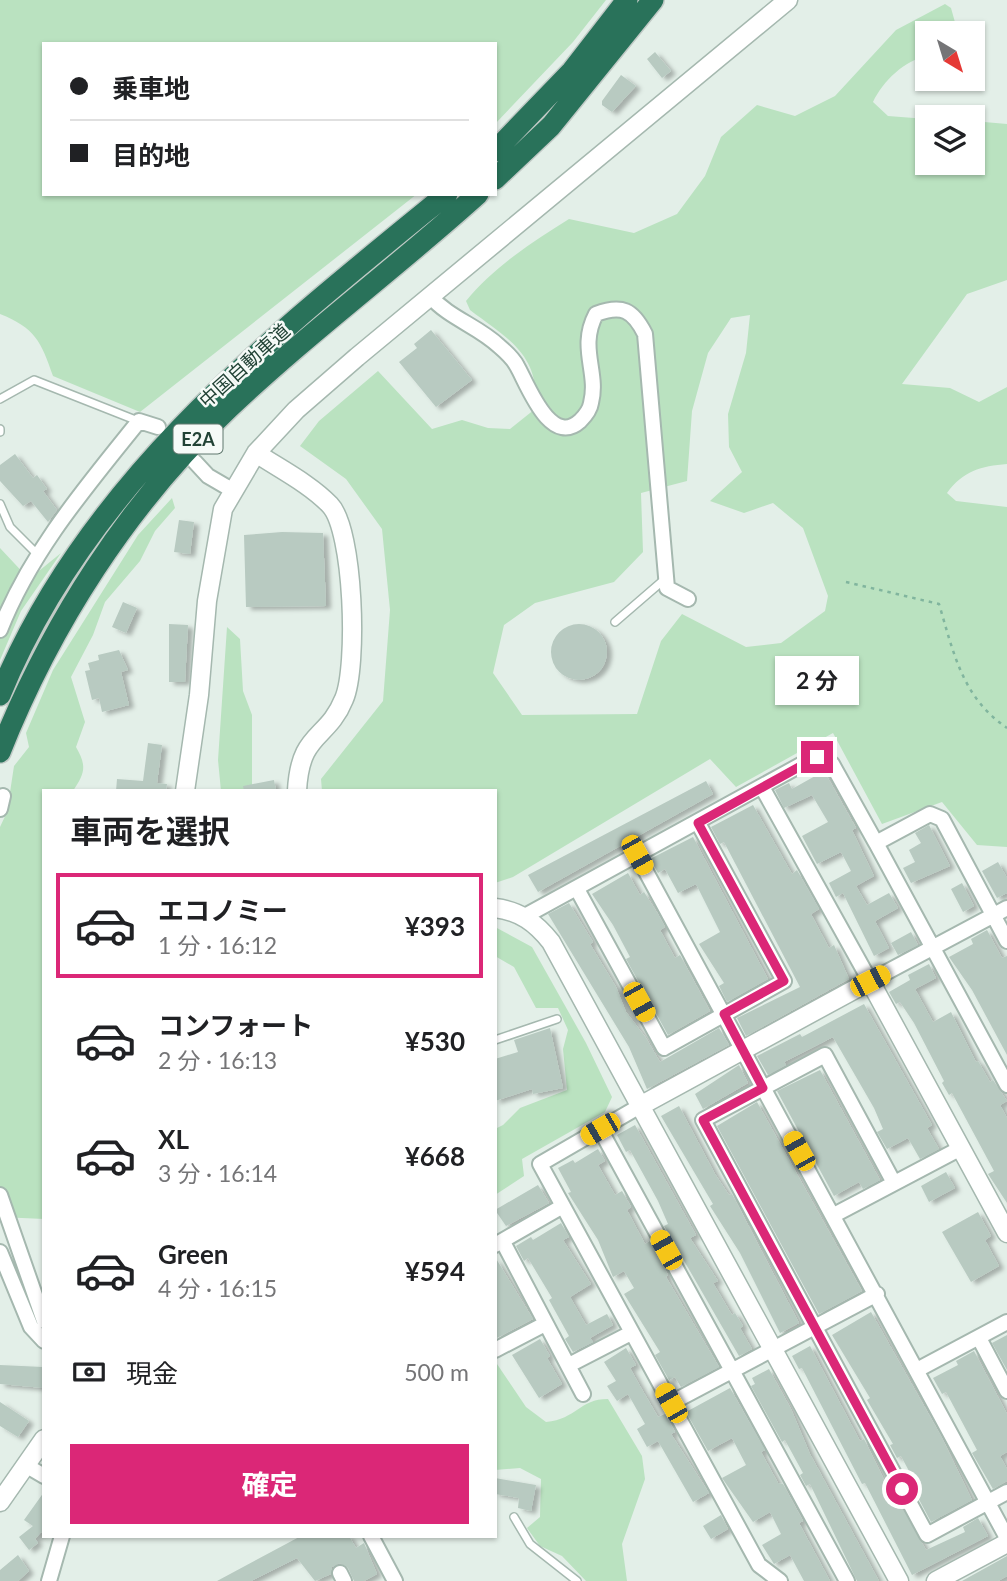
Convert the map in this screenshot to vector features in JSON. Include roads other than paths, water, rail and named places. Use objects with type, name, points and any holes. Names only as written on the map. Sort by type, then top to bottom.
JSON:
[{"type":"highway","points":[[497,148],[572,71],[626,0]]},
{"type":"highway","points":[[497,177],[551,126],[653,0]]},
{"type":"highway","name":"中国自動車道","points":[[0,695],[34,626],[69,567],[117,500],[162,447],[210,396],[268,343],[445,196]]},
{"type":"highway","name":"中国自動車道","points":[[0,752],[25,691],[89,577],[177,461],[281,360],[476,196]]},
{"type":"street","points":[[185,789],[215,541],[232,489],[256,453],[296,410],[788,0]]},
{"type":"street","points":[[430,296],[439,307],[496,343],[516,362],[537,406],[549,421],[564,426],[576,425],[586,415],[592,402],[588,328],[596,313],[610,308],[625,309],[636,317],[645,334],[647,347],[667,588],[688,599]]},
{"type":"street","points":[[0,630],[37,554],[138,421],[158,427]]},
{"type":"street","points":[[256,453],[331,506],[341,520],[347,545],[352,654],[349,686],[337,714],[309,743],[302,757],[297,789]]},
{"type":"street","points":[[195,462],[208,477],[232,489]]},
{"type":"street","points":[[525,916],[817,757],[832,764],[1007,1085]]},
{"type":"street","points":[[762,788],[1006,1227]]},
{"type":"street","points":[[876,843],[930,814],[942,819],[1007,941]]},
{"type":"street","points":[[577,889],[664,1048],[784,981],[698,823]]},
{"type":"street","points":[[637,855],[877,1294],[1007,1541],[936,1581]]},
{"type":"street","points":[[780,1581],[759,1566],[540,1164],[743,1049],[1007,908]]},
{"type":"street","points":[[497,909],[525,916],[540,927],[551,942],[899,1581]]},
{"type":"street","points":[[894,1183],[825,1055],[703,1120],[927,1535],[1007,1492]]},
{"type":"street","points":[[600,1129],[847,1581]]},
{"type":"street","points":[[834,1215],[961,1148]]},
{"type":"street","points":[[0,1195],[42,1315]]},
{"type":"street","points":[[563,1206],[499,1244],[583,1394]]},
{"type":"street","points":[[0,1252],[31,1327],[42,1339]]},
{"type":"street","points":[[671,1403],[877,1294]]},
{"type":"street","points":[[917,1370],[1007,1322]]},
{"type":"street","points":[[497,1349],[545,1324]]},
{"type":"street","points":[[569,1365],[631,1334]]},
{"type":"street","points":[[979,1338],[1007,1391]]},
{"type":"street","points":[[0,1502],[42,1442]]},
{"type":"street","points":[[27,1466],[42,1475]]},
{"type":"street","points":[[49,1581],[61,1538]]},
{"type":"street","points":[[372,1538],[395,1581]]},
{"type":"lane","points":[[0,399],[34,380],[138,421]]},
{"type":"lane","points":[[0,504],[10,527],[37,554]]},
{"type":"lane","points":[[615,622],[666,577]]},
{"type":"lane","points":[[497,1039],[557,1019]]},
{"type":"lane","points":[[514,1517],[530,1544],[577,1581]]}]
